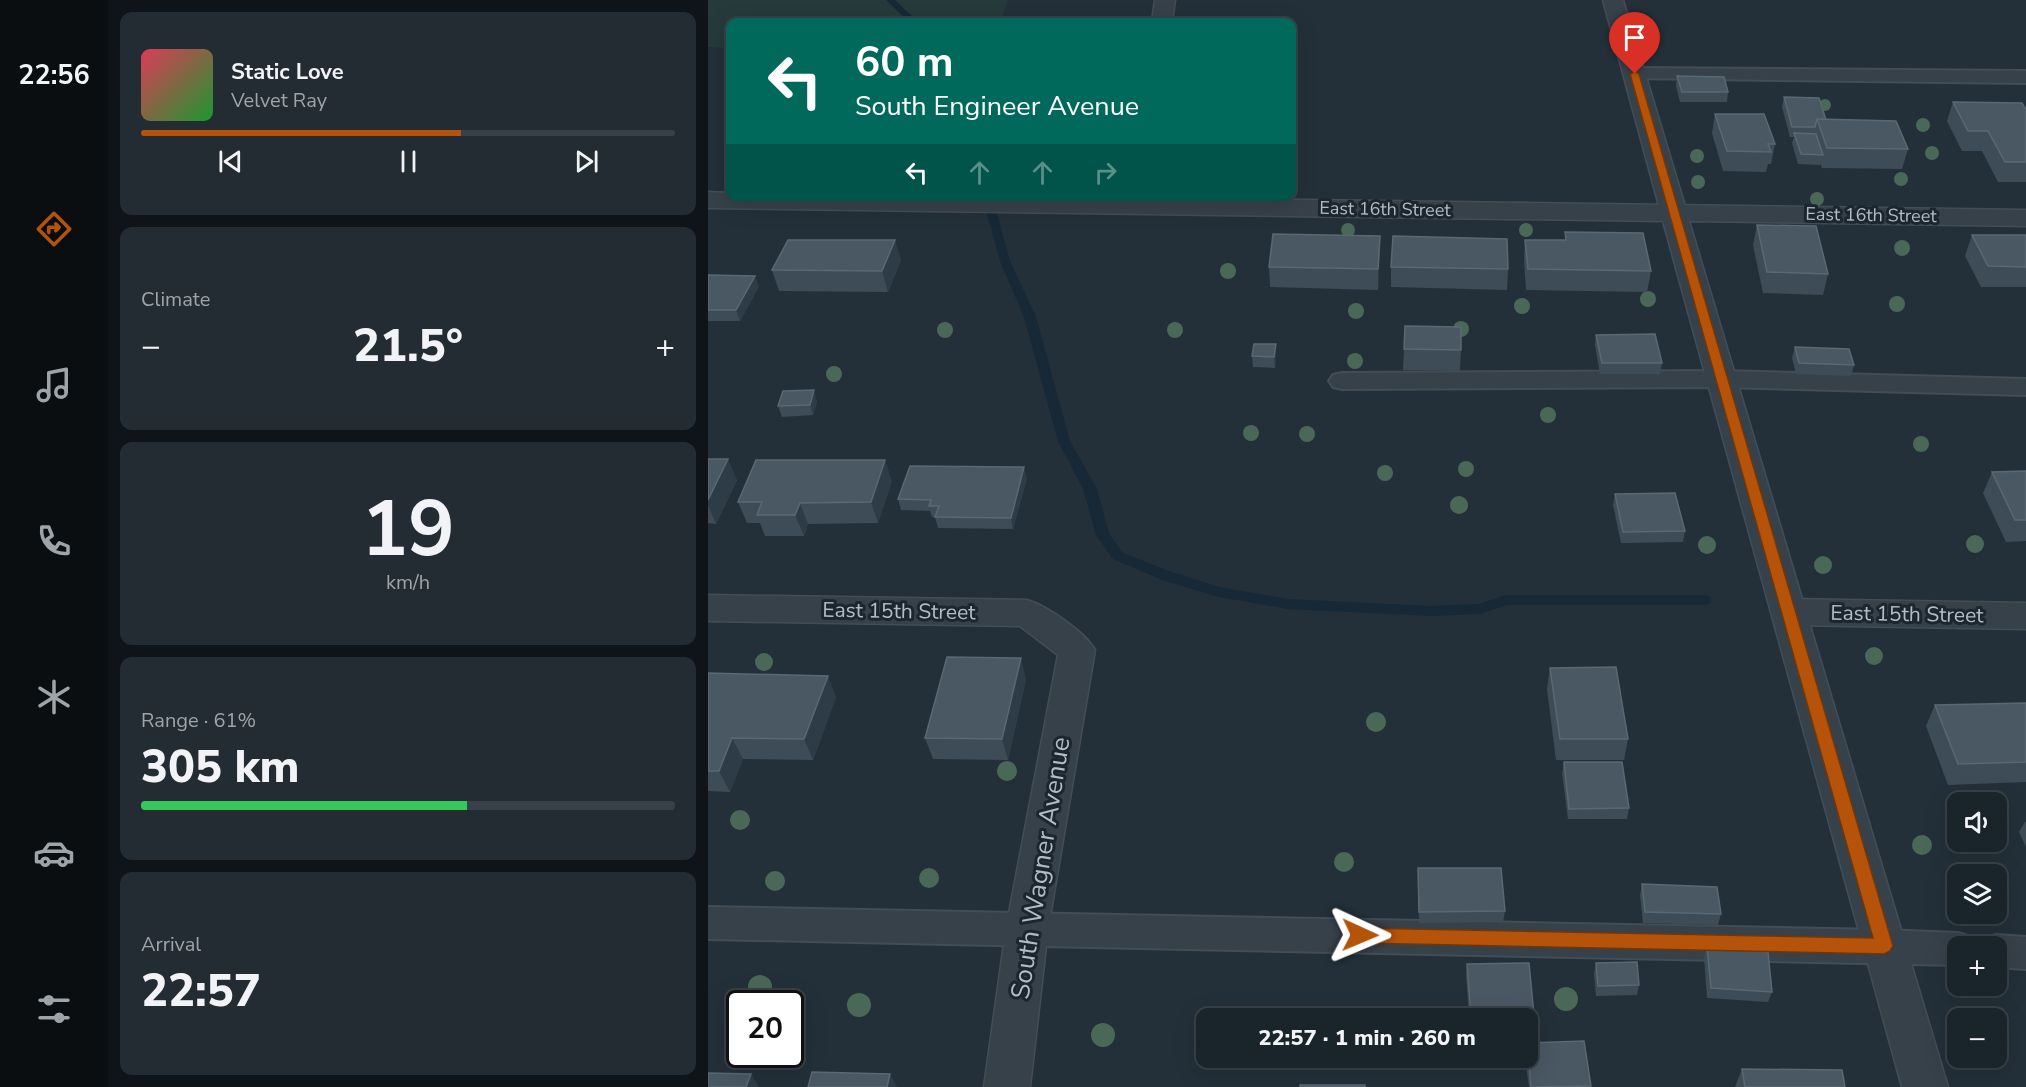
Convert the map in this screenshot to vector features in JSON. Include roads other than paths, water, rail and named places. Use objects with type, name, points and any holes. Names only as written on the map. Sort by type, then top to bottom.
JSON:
[{"type":"street","points":[[1162,18],[1164,0]]},
{"type":"street","points":[[1613,0],[1924,1087]]},
{"type":"street","name":"East 16th Street","points":[[708,200],[726,200]]},
{"type":"street","name":"East 16th Street","points":[[1139,201],[2026,218]]},
{"type":"street","name":"East 15th Street","points":[[708,608],[1027,613],[1077,650]]},
{"type":"street","name":"East 15th Street","points":[[1788,612],[2026,616]]},
{"type":"street","name":"South Wagner Avenue","points":[[1007,1087],[1027,929],[1077,650]]},
{"type":"lane","points":[[1635,74],[2026,77]]},
{"type":"lane","points":[[1342,381],[1723,379],[2026,387]]},
{"type":"lane","points":[[708,923],[1947,949]]},
{"type":"lane","points":[[2007,951],[2026,952]]},
{"type":"waterway","points":[[890,0],[910,18]]},
{"type":"waterway","points":[[988,201],[1005,261],[1030,317],[1064,441],[1090,489],[1103,535],[1118,556],[1167,576],[1219,592],[1288,604],[1431,611],[1480,609],[1506,600],[1704,600]]}]
